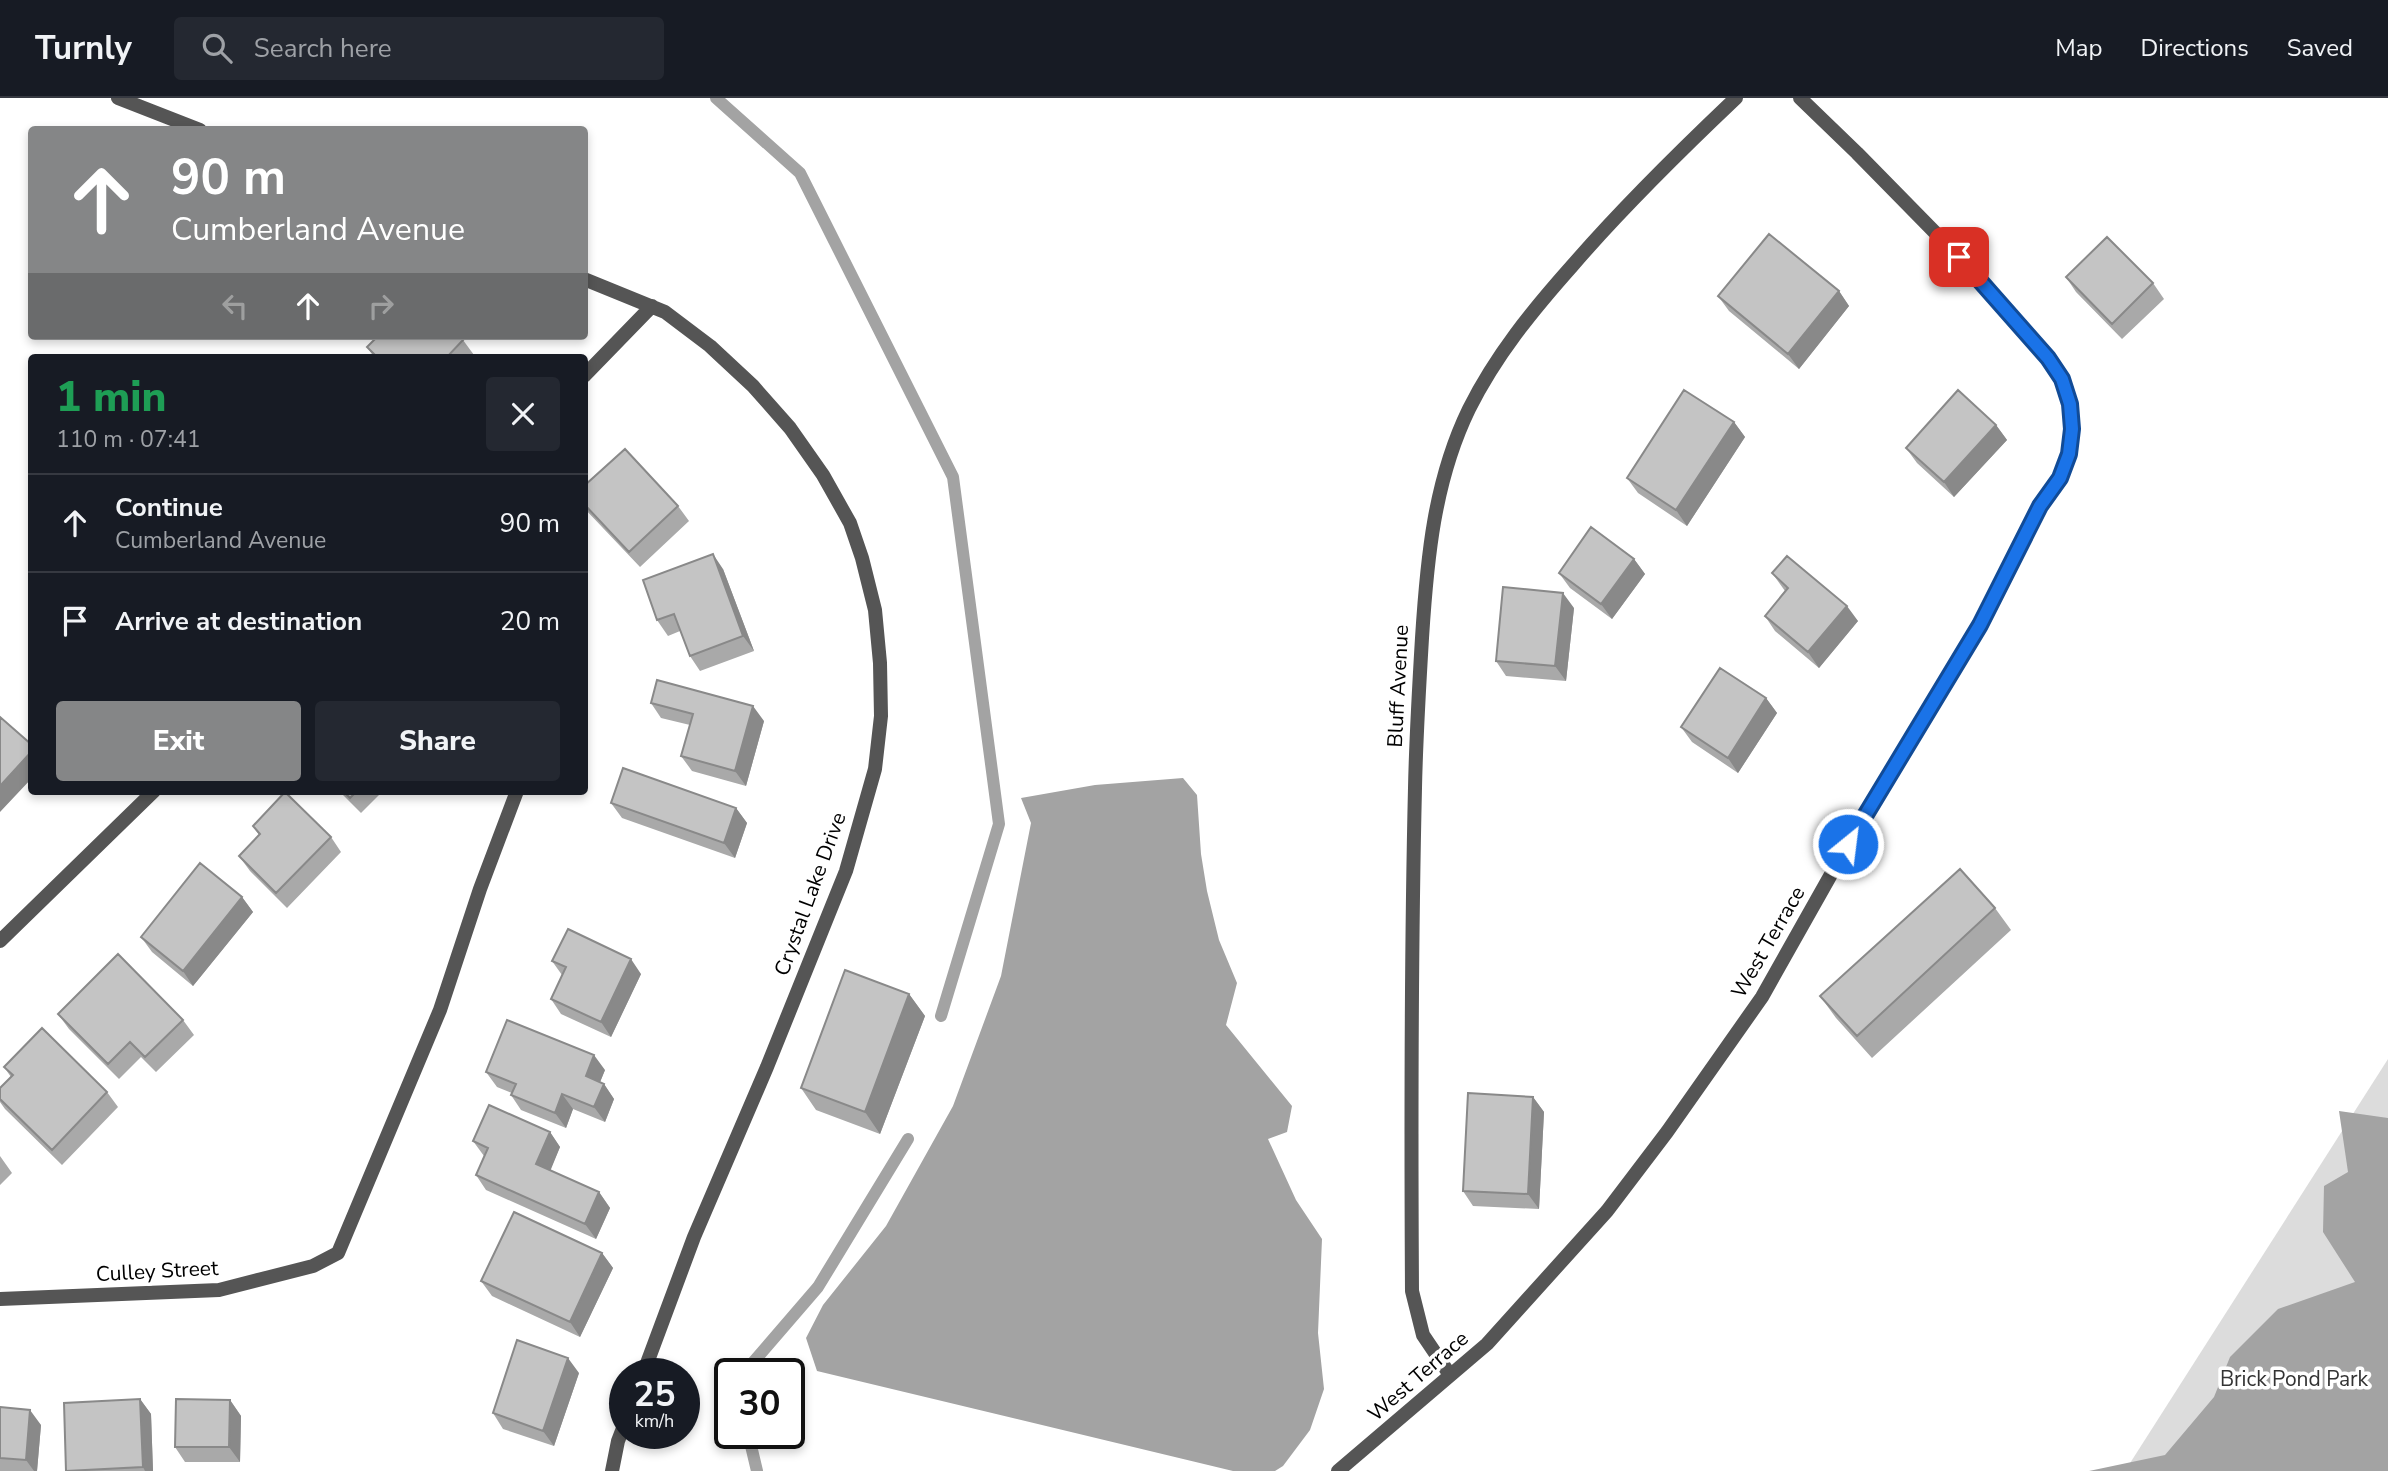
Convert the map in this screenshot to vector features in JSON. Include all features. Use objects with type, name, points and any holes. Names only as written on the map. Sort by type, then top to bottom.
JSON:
[{"type":"street","points":[[118,98],[190,126]]},
{"type":"street","name":"Bluff Avenue","points":[[1450,1375],[1423,1335],[1412,1291],[1410,955],[1416,746],[1426,564],[1434,512],[1448,461],[1468,412],[1492,365],[1522,323],[1599,235],[1677,154],[1736,98]]},
{"type":"street","name":"West Terrace","points":[[1338,1471],[1487,1343],[1597,1221],[1667,1132],[1762,997],[1873,800],[1980,625],[2040,506],[2060,478],[2069,454],[2072,429],[2070,404],[2062,379],[2039,348],[1959,257],[1800,98]]},
{"type":"street","name":"Crystal Lake Drive","points":[[588,281],[665,312],[710,346],[753,386],[790,428],[823,475],[850,523],[875,610],[880,663],[881,716],[875,769],[846,871],[762,1079],[694,1237],[649,1358]]},
{"type":"street","points":[[588,372],[652,306]]},
{"type":"street","points":[[0,941],[150,795]]},
{"type":"street","name":"Culley Street","points":[[0,1299],[219,1290],[313,1266],[338,1252],[440,1010],[480,889],[515,795]]},
{"type":"street","points":[[612,1471],[616,1449]]},
{"type":"green space","name":"Brick Pond Park","points":[[2388,1059],[2388,1471],[2125,1471]]},
{"type":"shaded area","points":[[1183,778],[1197,795],[1201,854],[1207,891],[1219,940],[1237,983],[1226,1025],[1292,1106],[1287,1132],[1268,1139],[1296,1200],[1322,1239],[1318,1333],[1324,1389],[1310,1430],[1283,1466],[1275,1471],[1233,1471],[817,1371],[806,1338],[823,1305],[886,1226],[953,1106],[1001,976],[1031,823],[1021,798],[1095,785]]},
{"type":"shaded area","name":"Brick Pond Park","points":[[2339,1111],[2388,1118],[2388,1471],[2089,1471],[2165,1455],[2214,1397],[2230,1357],[2278,1309],[2355,1282],[2323,1232],[2324,1186],[2348,1172]]},
{"type":"building","points":[[1769,234],[1839,291],[1788,354],[1718,296]]},
{"type":"building","points":[[2107,237],[2153,283],[2112,324],[2066,277]]},
{"type":"building","points":[[374,340],[463,340],[450,354],[374,354],[367,347]]},
{"type":"building","points":[[1684,390],[1734,422],[1676,510],[1627,478]]},
{"type":"building","points":[[1958,390],[1996,425],[1944,482],[1906,448]]},
{"type":"building","points":[[625,449],[678,506],[629,552],[588,508],[588,482]]},
{"type":"building","points":[[1591,527],[1634,559],[1601,604],[1559,573]]},
{"type":"building","points":[[713,554],[743,636],[690,656],[674,614],[657,620],[643,580]]},
{"type":"building","points":[[1787,556],[1847,606],[1808,652],[1765,616],[1788,588],[1772,573]]},
{"type":"building","points":[[1503,587],[1563,593],[1555,666],[1496,661]]},
{"type":"building","points":[[1720,668],[1766,698],[1728,758],[1681,727]]},
{"type":"building","points":[[657,680],[753,706],[735,771],[681,756],[693,714],[651,703]]},
{"type":"building","points":[[0,717],[28,742],[28,755],[0,786]]},
{"type":"building","points":[[623,768],[736,808],[724,843],[611,803]]},
{"type":"building","points":[[282,795],[288,795],[331,837],[276,893],[239,856],[260,834],[253,826]]},
{"type":"building","points":[[200,863],[242,897],[183,971],[141,937]]},
{"type":"building","points":[[1960,869],[1995,908],[1857,1036],[1820,996]]},
{"type":"building","points":[[568,929],[631,959],[601,1022],[551,999],[566,967],[552,961]]},
{"type":"building","points":[[118,954],[183,1020],[145,1057],[130,1042],[108,1064],[58,1014]]},
{"type":"building","points":[[845,970],[909,994],[865,1112],[801,1088]]},
{"type":"building","points":[[507,1020],[594,1055],[586,1076],[604,1084],[594,1107],[562,1094],[555,1113],[511,1095],[516,1084],[486,1072]]},
{"type":"building","points":[[42,1028],[107,1092],[52,1150],[0,1099],[0,1088],[13,1075],[4,1067]]},
{"type":"building","points":[[1468,1093],[1533,1097],[1528,1194],[1463,1191]]},
{"type":"building","points":[[489,1105],[550,1132],[536,1164],[599,1192],[585,1224],[476,1175],[488,1148],[473,1141]]},
{"type":"building","points":[[514,1212],[602,1253],[570,1322],[481,1281]]},
{"type":"building","points":[[517,1340],[568,1358],[543,1431],[493,1413]]},
{"type":"building","points":[[140,1399],[143,1467],[66,1471],[64,1403]]},
{"type":"building","points":[[176,1399],[230,1400],[229,1447],[175,1447]]},
{"type":"building","points":[[0,1407],[30,1410],[26,1460],[0,1458]]},
{"type":"waterway","points":[[716,98],[800,173],[953,477],[999,824],[941,1016]]},
{"type":"waterway","points":[[757,1358],[818,1287],[908,1139]]},
{"type":"waterway","points":[[752,1449],[757,1471]]},
{"type":"route","points":[[1848,844],[1980,625],[2040,506],[2060,478],[2069,454],[2072,429],[2070,404],[2062,379],[2048,358],[1959,257]]}]
